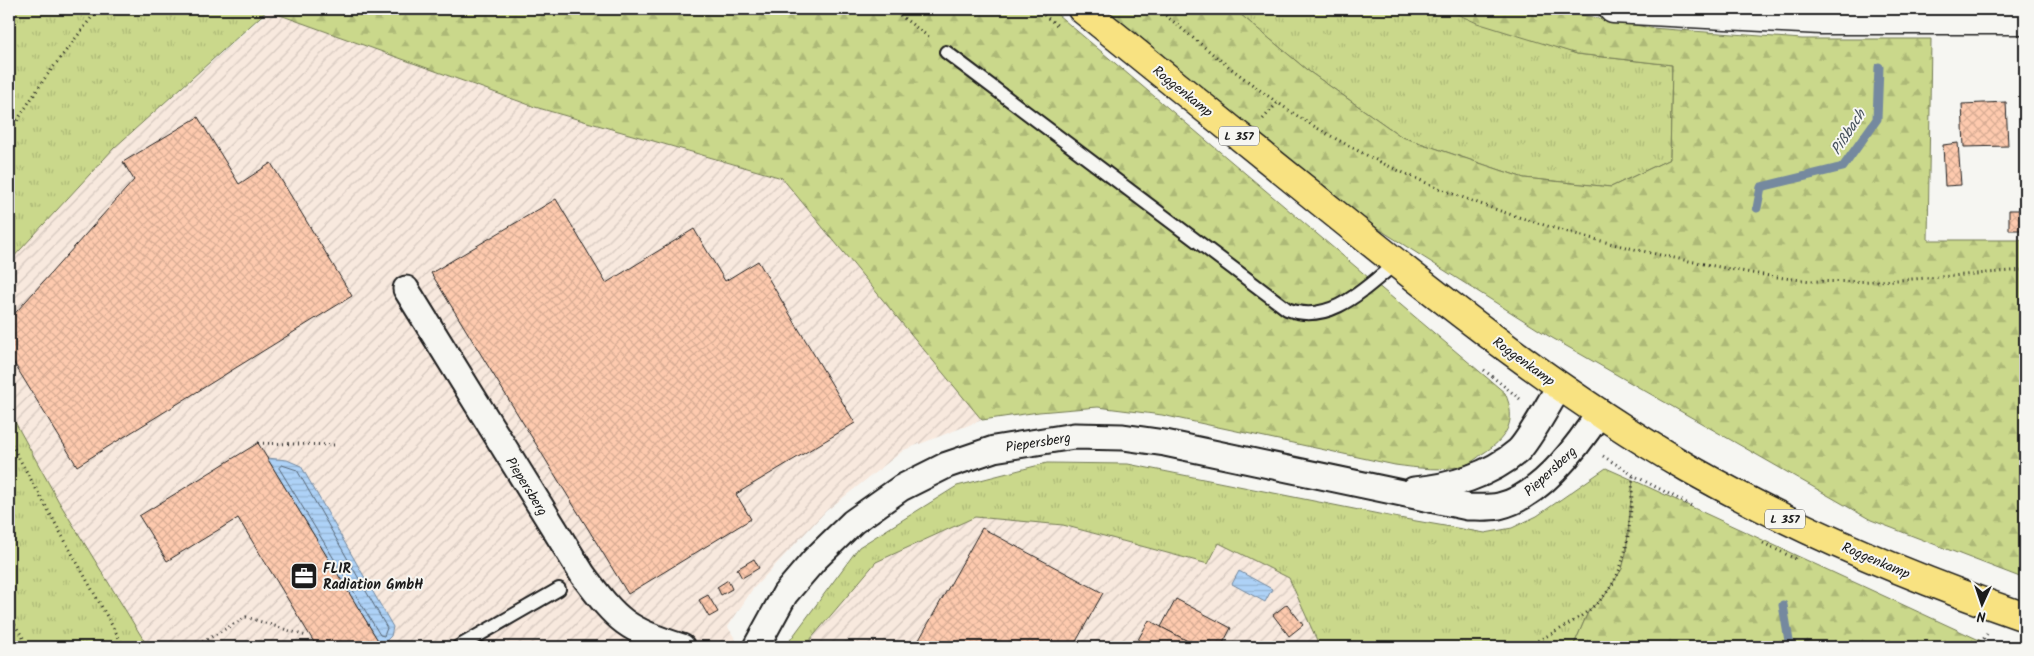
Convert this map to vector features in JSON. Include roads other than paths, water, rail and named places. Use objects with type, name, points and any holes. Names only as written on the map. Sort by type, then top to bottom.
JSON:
[{"type":"main road","name":"Roggenkamp","points":[[1082,9],[1396,263],[1501,345],[1600,412],[1687,467],[1773,513],[1875,561],[2025,617]]},
{"type":"street","points":[[1613,9],[1821,20],[2025,20]]},
{"type":"street","name":"Piepersberg","points":[[406,288],[583,575],[610,611],[620,620],[644,635],[682,647]]},
{"type":"street","name":"Piepersberg","points":[[1396,492],[1441,488],[1492,469],[1519,450],[1560,386]]},
{"type":"street","name":"Piepersberg","points":[[756,647],[786,594],[815,559],[853,522],[901,488],[947,465],[994,449],[1074,436],[1123,437],[1165,442],[1468,507],[1499,506],[1526,496],[1581,442],[1600,412]]},
{"type":"lane","points":[[946,52],[1287,309],[1296,312],[1314,313],[1334,308],[1396,263]]},
{"type":"lane","points":[[458,647],[559,589]]},
{"type":"water","points":[[267,458],[287,460],[301,466],[393,627],[391,636],[381,646]]},
{"type":"water","points":[[1239,571],[1272,589],[1265,602],[1232,584]]},
{"type":"waterway","name":"Pißbach","points":[[1757,208],[1761,187],[1843,167],[1877,119],[1879,67]]},
{"type":"waterway","name":"Pißbach","points":[[1783,605],[1790,647]]},
{"type":"place","name":"FLIR Radiation GmbH","points":[[304,576]]}]
